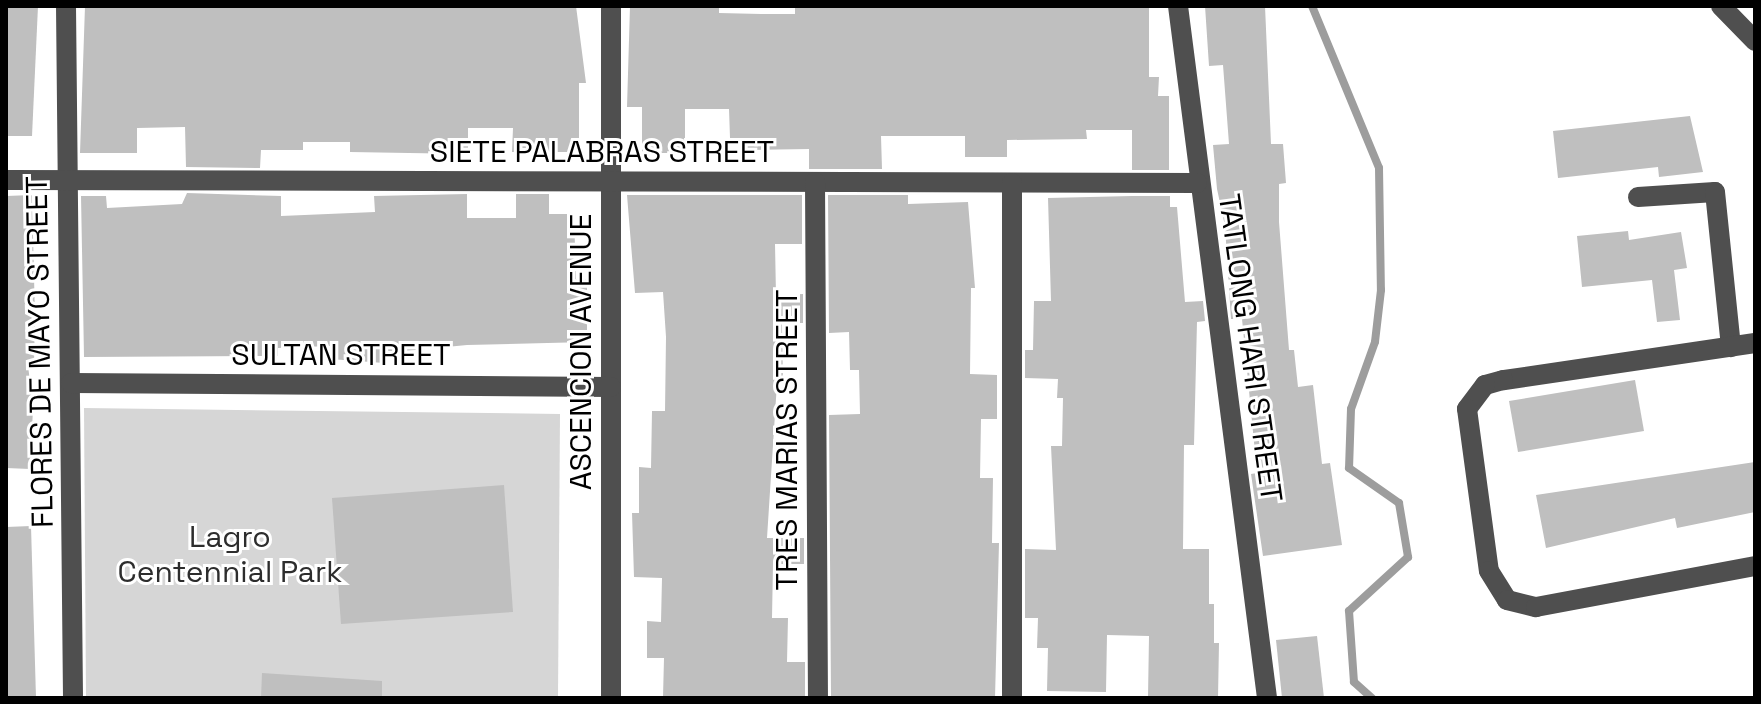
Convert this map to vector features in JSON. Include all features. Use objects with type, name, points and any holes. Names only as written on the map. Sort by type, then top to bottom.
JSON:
[{"type":"street","name":"FLORES DE MAYO STREET","points":[[66,6],[73,698]]},
{"type":"street","name":"ASCENCION AVENUE","points":[[611,6],[611,698]]},
{"type":"street","name":"TATLONG HARI STREET","points":[[1178,6],[1197,183],[1267,698]]},
{"type":"street","points":[[1721,6],[1755,41]]},
{"type":"street","name":"SIETE PALABRAS STREET","points":[[6,180],[1197,183]]},
{"type":"street","name":"TRES MARIAS STREET","points":[[815,182],[818,698]]},
{"type":"street","points":[[1012,183],[1012,698]]},
{"type":"street","points":[[1638,197],[1715,192],[1731,347]]},
{"type":"street","points":[[1755,343],[1503,380],[1485,385],[1467,409],[1489,571],[1507,600],[1536,607],[1755,566]]},
{"type":"street","name":"SULTAN STREET","points":[[71,383],[611,387]]},
{"type":"green space","name":"Lagro Centennial Park","points":[[84,408],[560,414],[558,698],[86,698]]},
{"type":"building","points":[[6,6],[38,6],[32,136],[6,136]]},
{"type":"building","points":[[85,6],[576,6],[586,83],[579,83],[579,152],[512,152],[513,128],[468,128],[468,154],[350,152],[350,142],[303,142],[303,150],[261,150],[260,168],[186,167],[185,127],[137,128],[137,153],[80,153]]},
{"type":"building","points":[[630,6],[719,6],[719,13],[795,14],[795,6],[1149,6],[1149,77],[1159,77],[1158,96],[1169,96],[1169,170],[1132,170],[1132,130],[1086,130],[1087,139],[1007,140],[1007,157],[965,157],[965,136],[881,136],[882,169],[809,169],[809,149],[743,150],[743,138],[730,138],[729,109],[685,109],[685,153],[642,153],[642,107],[627,107]]},
{"type":"building","points":[[1205,6],[1265,6],[1271,144],[1283,144],[1286,183],[1279,184],[1279,222],[1289,350],[1294,350],[1298,387],[1313,385],[1322,464],[1330,463],[1342,545],[1263,556],[1251,474],[1257,473],[1242,319],[1231,319],[1225,226],[1217,189],[1213,145],[1229,144],[1223,65],[1209,66]]},
{"type":"building","points":[[1690,116],[1703,172],[1659,177],[1658,167],[1558,178],[1553,131]]},
{"type":"building","points":[[187,193],[281,196],[281,216],[375,212],[374,196],[467,194],[467,218],[516,218],[516,194],[549,194],[549,214],[574,214],[576,279],[587,279],[587,342],[467,345],[384,353],[384,363],[330,359],[330,346],[278,348],[278,356],[84,357],[81,196],[106,196],[107,208],[182,204]]},
{"type":"building","points":[[32,195],[35,317],[34,365],[28,365],[33,409],[30,469],[6,468],[6,196]]},
{"type":"building","points":[[627,195],[802,195],[802,244],[775,244],[776,295],[803,294],[803,323],[782,323],[783,383],[777,383],[767,538],[804,538],[804,564],[773,564],[772,618],[788,618],[787,662],[805,662],[805,698],[663,697],[664,658],[647,658],[647,621],[661,622],[662,578],[634,577],[632,513],[639,513],[639,467],[651,468],[652,411],[665,411],[666,337],[663,292],[635,293]]},
{"type":"building","points":[[828,195],[908,195],[908,204],[968,202],[975,288],[971,288],[970,374],[997,375],[997,419],[981,419],[980,478],[993,478],[992,543],[999,543],[995,698],[831,698],[829,415],[860,414],[859,370],[850,370],[849,332],[829,333]]},
{"type":"building","points":[[1170,196],[1170,207],[1177,207],[1185,302],[1203,301],[1205,321],[1197,322],[1194,445],[1184,445],[1183,549],[1209,549],[1209,604],[1214,604],[1214,643],[1219,643],[1218,698],[1148,697],[1149,636],[1107,635],[1106,692],[1047,691],[1048,648],[1037,648],[1038,618],[1025,618],[1025,549],[1056,550],[1051,446],[1062,446],[1063,398],[1057,398],[1058,379],[1025,378],[1025,350],[1033,350],[1034,301],[1051,301],[1048,198]]},
{"type":"building","points":[[1628,231],[1629,240],[1681,232],[1687,268],[1674,270],[1680,320],[1657,322],[1652,280],[1582,287],[1577,236]]},
{"type":"building","points":[[1635,380],[1644,431],[1518,452],[1509,401]]},
{"type":"building","points":[[1755,462],[1755,512],[1677,528],[1675,518],[1546,548],[1536,495]]},
{"type":"building","points":[[504,485],[513,612],[341,624],[332,498]]},
{"type":"building","points":[[31,526],[36,698],[6,698],[6,527]]},
{"type":"building","points":[[1317,636],[1324,698],[1282,698],[1276,640]]},
{"type":"building","points":[[262,673],[382,681],[382,698],[261,698]]},
{"type":"waterway","points":[[1312,6],[1379,168],[1381,290],[1375,342],[1351,409],[1349,468],[1399,503],[1408,557],[1349,611],[1354,682],[1372,698]]}]
